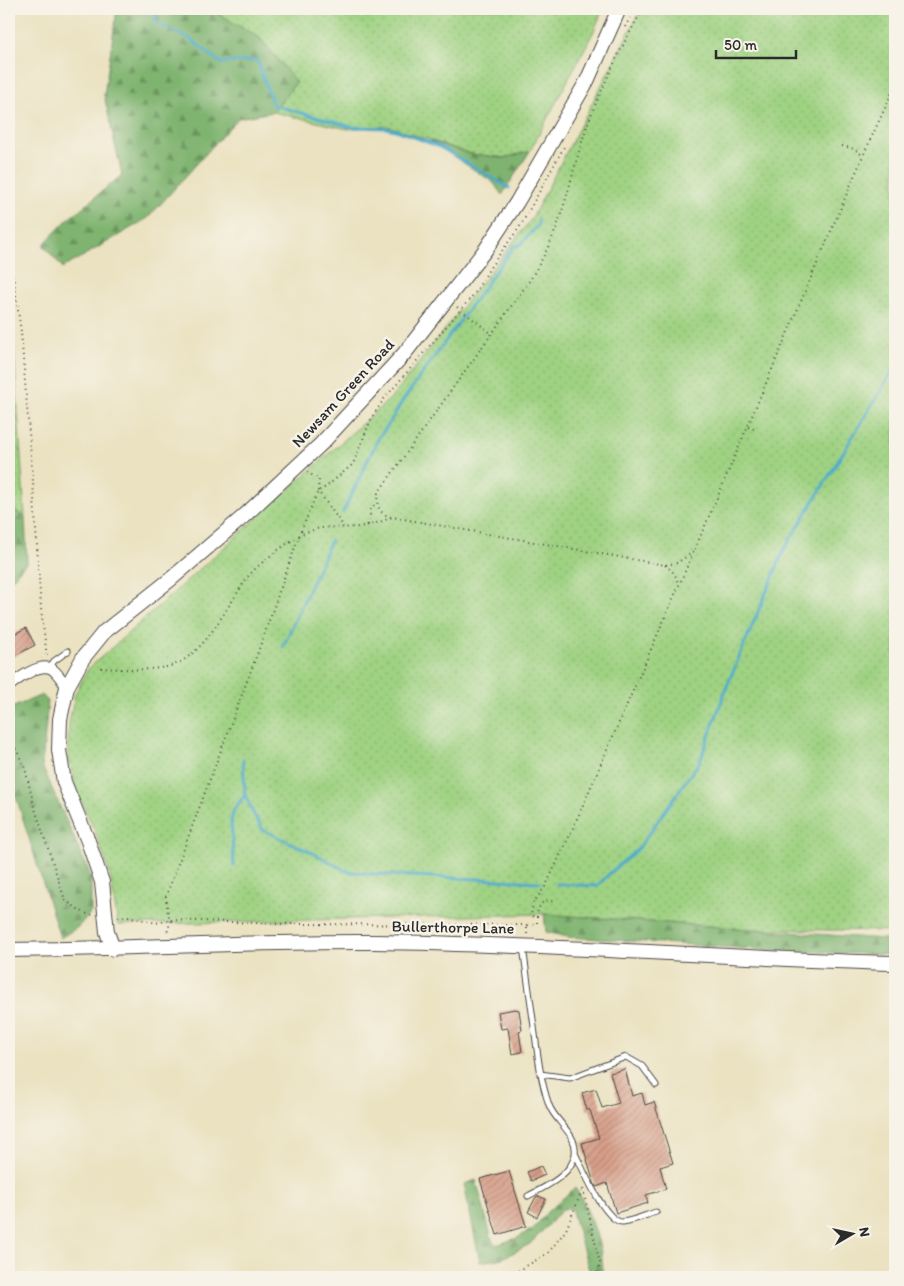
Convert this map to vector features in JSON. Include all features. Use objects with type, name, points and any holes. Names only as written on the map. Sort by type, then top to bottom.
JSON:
[{"type":"street","name":"Newsam Green Road","points":[[113,949],[106,932],[102,882],[64,782],[59,750],[60,719],[67,687],[82,658],[104,632],[171,579],[243,517],[298,466],[321,444],[404,354],[486,249],[517,202],[587,81],[624,12]]},
{"type":"street","points":[[12,684],[39,668],[49,668],[53,670],[67,687]]},
{"type":"street","name":"Bullerthorpe Lane","points":[[9,950],[373,942],[525,946],[895,963]]},
{"type":"lane","points":[[49,668],[54,661],[68,651]]},
{"type":"lane","points":[[9,667],[12,684]]},
{"type":"lane","points":[[525,946],[540,1074],[550,1107],[573,1139],[575,1153],[596,1195],[616,1220],[622,1222],[656,1212]]},
{"type":"lane","points":[[540,1074],[570,1078],[626,1058],[642,1066],[656,1085]]},
{"type":"lane","points":[[528,1196],[544,1188],[562,1175],[573,1162],[575,1153]]},
{"type":"path","points":[[368,525],[371,510],[376,502],[378,493],[530,280],[550,242],[591,115],[612,66],[643,9]]},
{"type":"path","points":[[623,31],[624,12]]},
{"type":"path","points":[[537,917],[531,916],[533,903],[545,887],[568,837],[694,552],[863,156],[895,86]]},
{"type":"path","points":[[318,491],[326,487],[352,464],[372,416],[384,399],[475,293],[491,266],[521,225],[566,143]]},
{"type":"path","points":[[842,146],[855,150],[863,156]]},
{"type":"path","points":[[9,262],[14,281],[21,332],[33,482],[40,609],[49,668]]},
{"type":"path","points":[[460,310],[492,333]]},
{"type":"path","points":[[748,427],[757,430]]},
{"type":"path","points":[[171,920],[168,914],[166,896],[258,652],[298,536],[318,491],[319,479],[298,466]]},
{"type":"path","points":[[318,491],[344,526]]},
{"type":"path","points":[[376,502],[378,509],[392,517],[665,565],[677,563],[694,552]]},
{"type":"path","points":[[101,668],[141,669],[168,667],[190,657],[212,631],[251,573],[298,536],[316,528],[378,524],[392,517]]},
{"type":"path","points":[[665,565],[673,571],[678,587]]},
{"type":"path","points":[[9,735],[25,768],[34,806],[65,900],[84,913],[105,918],[128,916],[156,923],[171,920],[286,924],[527,925],[537,924],[538,909],[543,902],[554,901]]},
{"type":"path","points":[[525,946],[527,925]]},
{"type":"path","points":[[581,1180],[600,1264],[597,1277]]},
{"type":"path","points":[[494,1277],[518,1271],[548,1253],[566,1230],[583,1188]]},
{"type":"green space","points":[[117,9],[210,9],[260,38],[296,82],[273,112],[238,118],[148,218],[63,268],[43,245],[67,220],[122,175],[104,95]]},
{"type":"green space","points":[[210,9],[603,9],[593,33],[530,151],[505,158],[471,154],[388,126],[348,129],[273,112],[296,83],[260,38]]},
{"type":"green space","points":[[641,9],[895,9],[895,931],[750,929],[544,914],[118,925],[110,875],[95,831],[78,795],[68,756],[69,723],[75,694],[88,669],[392,397],[532,218]]},
{"type":"green space","points":[[430,141],[471,154],[505,158],[530,151],[502,195],[493,182]]},
{"type":"green space","points":[[9,274],[25,517],[9,507]]},
{"type":"green space","points":[[9,507],[25,517],[27,562],[9,582]]},
{"type":"green space","points":[[42,695],[48,701],[42,766],[91,876],[91,912],[78,927],[60,938],[9,774],[9,709]]},
{"type":"green space","points":[[544,914],[884,939],[895,936],[895,955],[769,950],[568,937],[546,932]]},
{"type":"green space","points":[[476,1180],[492,1240],[496,1245],[517,1238],[534,1228],[548,1211],[575,1188],[591,1218],[599,1244],[603,1268],[602,1277],[591,1277],[571,1208],[563,1209],[530,1244],[503,1258],[480,1262],[464,1184]]},
{"type":"building","points":[[26,628],[35,645],[11,658],[9,641],[15,637],[14,634]]},
{"type":"building","points":[[519,1010],[522,1030],[519,1031],[522,1052],[512,1054],[508,1028],[501,1029],[498,1012]]},
{"type":"building","points":[[625,1069],[632,1096],[642,1093],[645,1105],[654,1102],[673,1163],[660,1167],[666,1189],[646,1195],[648,1203],[616,1213],[607,1183],[596,1187],[582,1143],[599,1138],[582,1093],[596,1089],[602,1108],[619,1103],[610,1073]]},
{"type":"building","points":[[541,1166],[545,1175],[531,1181],[527,1172]]},
{"type":"building","points":[[509,1171],[526,1226],[497,1235],[480,1179]]},
{"type":"building","points":[[538,1196],[546,1199],[537,1217],[528,1212]]},
{"type":"waterway","points":[[154,9],[156,23],[190,39],[221,63],[257,60],[273,105],[352,127],[387,128],[399,131],[440,147],[509,188]]},
{"type":"waterway","points":[[343,512],[379,437],[402,402],[505,258],[514,246],[520,245],[538,225],[538,220]]},
{"type":"waterway","points":[[557,884],[597,886],[638,849],[700,761],[727,686],[784,550],[895,367]]},
{"type":"waterway","points":[[283,647],[331,540]]},
{"type":"waterway","points":[[243,760],[245,795],[263,830],[346,871],[372,874],[540,882]]},
{"type":"waterway","points":[[234,866],[231,821],[234,809],[245,795]]}]
